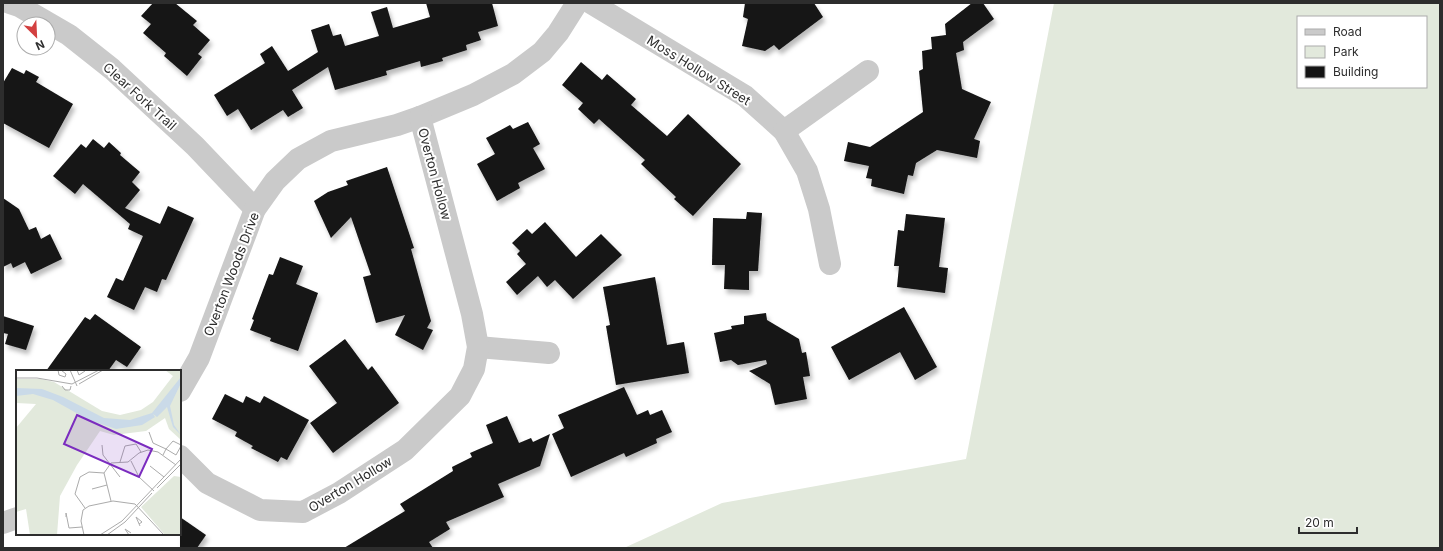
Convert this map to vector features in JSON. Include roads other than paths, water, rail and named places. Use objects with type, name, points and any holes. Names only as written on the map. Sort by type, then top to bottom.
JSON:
[{"type":"street","name":"Clear Fork Trail","points":[[10,3],[19,6],[69,35],[112,69],[195,146],[255,209]]},
{"type":"street","name":"Overton Woods Drive","points":[[181,389],[199,358],[255,209],[275,181],[298,159],[331,141],[397,125],[420,117],[473,95],[513,74],[542,52],[558,33],[577,3]]},
{"type":"street","name":"Moss Hollow Street","points":[[591,3],[745,96],[784,131],[807,171],[819,209],[830,264]]},
{"type":"street","points":[[784,131],[868,71]]},
{"type":"street","name":"Overton Hollow","points":[[181,457],[207,483],[260,510],[302,512],[339,493],[405,450],[460,396],[474,369],[478,347],[472,314],[420,117]]},
{"type":"street","points":[[478,347],[549,353]]},
{"type":"street","points":[[3,523],[16,518]]}]
